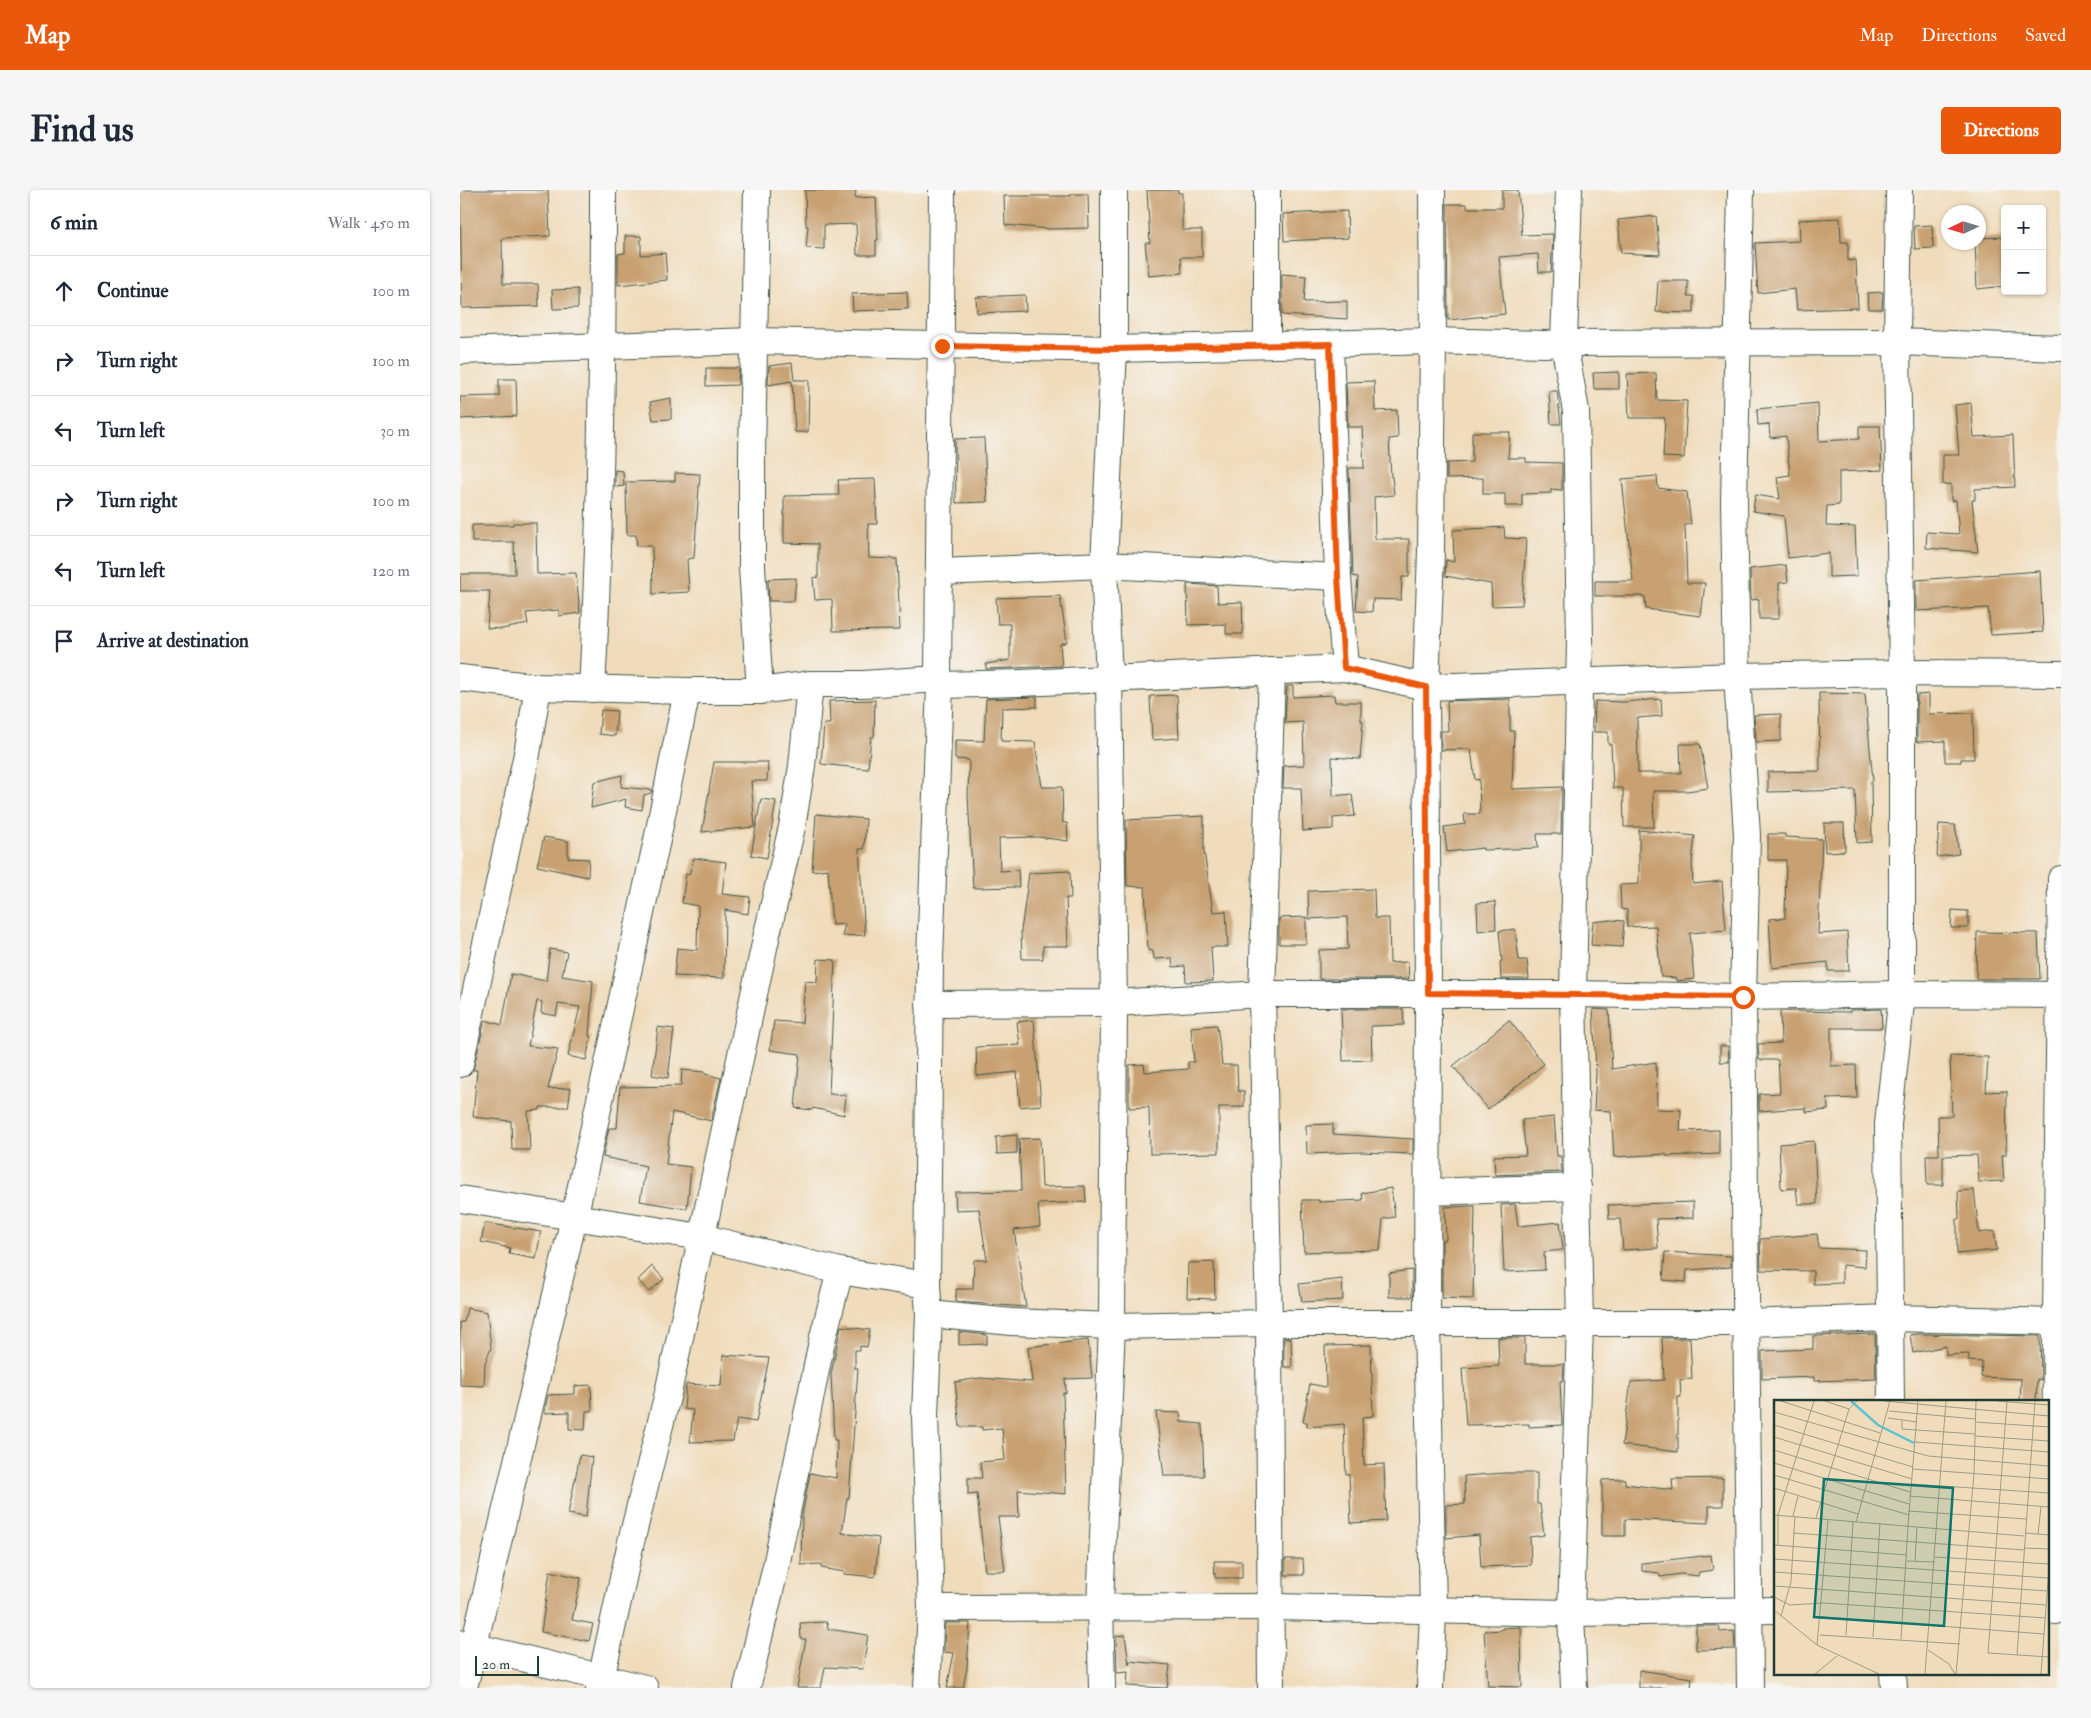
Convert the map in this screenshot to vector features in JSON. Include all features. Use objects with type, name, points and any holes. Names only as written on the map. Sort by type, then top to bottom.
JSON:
[{"type":"street","points":[[592,689],[598,566],[604,346],[603,190]]},
{"type":"street","points":[[757,190],[753,341],[752,567],[760,691]]},
{"type":"street","points":[[927,1688],[932,1608],[925,1415],[928,1314],[929,1004],[939,682],[942,190]]},
{"type":"street","points":[[1102,1688],[1100,1606],[1112,1326],[1114,1003],[1110,680],[1104,565],[1114,349],[1114,190]]},
{"type":"street","points":[[1267,190],[1267,345]]},
{"type":"street","points":[[1430,1688],[1433,1610],[1427,1323],[1428,993],[1426,687],[1431,551],[1432,190]]},
{"type":"street","points":[[1568,190],[1564,343],[1576,410],[1580,639],[1573,994],[1580,1324],[1571,1613],[1574,1688]]},
{"type":"street","points":[[1741,190],[1734,501],[1737,676],[1747,835],[1743,997],[1750,1688]]},
{"type":"street","points":[[1891,1400],[1888,1124],[1902,994],[1902,673],[1897,342],[1899,190]]},
{"type":"street","points":[[460,351],[753,341],[1114,349],[1433,341],[1544,344],[1897,342],[2061,348]]},
{"type":"street","points":[[1330,344],[1338,577],[1344,668]]},
{"type":"street","points":[[940,572],[1104,565],[1338,577]]},
{"type":"street","points":[[460,678],[538,687],[686,692],[760,691],[810,684],[1110,680],[1272,670],[1344,668],[1426,687],[1579,680],[1737,676],[1902,673],[2061,674]]},
{"type":"street","points":[[1271,1688],[1269,1323],[1262,994],[1272,670]]},
{"type":"street","points":[[600,1683],[631,1542],[668,1393],[792,827],[802,766],[810,684]]},
{"type":"street","points":[[460,1064],[527,754],[538,687]]},
{"type":"street","points":[[464,1688],[467,1644],[574,1218],[657,840],[686,692]]},
{"type":"street","points":[[2055,1611],[2061,879]]},
{"type":"street","points":[[929,1004],[1114,1003],[1262,994],[1428,993],[1743,997],[1902,994],[2060,995]]},
{"type":"street","points":[[1428,1192],[1578,1187]]},
{"type":"street","points":[[460,1199],[701,1237],[840,1271],[927,1285]]},
{"type":"street","points":[[747,1688],[776,1566],[822,1340],[840,1271]]},
{"type":"street","points":[[928,1314],[1012,1322],[1112,1326],[1269,1323],[1746,1323],[1891,1318],[2058,1322]]},
{"type":"street","points":[[932,1608],[1100,1606],[1272,1607],[1571,1613],[1749,1612],[1774,1610]]},
{"type":"street","points":[[467,1644],[600,1683],[645,1688]]},
{"type":"building","points":[[460,190],[548,190],[550,236],[502,238],[503,284],[538,284],[539,306],[462,308]]},
{"type":"building","points":[[805,190],[856,190],[855,198],[876,197],[878,240],[876,240],[876,255],[857,255],[856,224],[824,225],[824,249],[806,248],[808,226],[806,226]]},
{"type":"building","points":[[1147,190],[1178,190],[1178,193],[1182,193],[1182,230],[1202,230],[1202,257],[1181,257],[1182,273],[1149,276],[1145,243],[1150,243]]},
{"type":"building","points":[[1502,190],[1518,190],[1522,235],[1553,234],[1551,272],[1539,272],[1538,254],[1499,257],[1505,314],[1448,320],[1447,204],[1467,204],[1467,208],[1502,208]]},
{"type":"building","points":[[1071,194],[1088,194],[1089,228],[1050,229],[1005,225],[1004,196],[1071,196]]},
{"type":"building","points":[[1347,211],[1348,238],[1284,241],[1283,214]]},
{"type":"building","points":[[1656,216],[1660,255],[1621,253],[1618,220]]},
{"type":"building","points":[[1840,218],[1841,242],[1848,242],[1848,261],[1856,260],[1858,308],[1797,310],[1795,289],[1758,293],[1755,243],[1800,241],[1799,220]]},
{"type":"building","points":[[1932,225],[1933,248],[1915,249],[1914,226]]},
{"type":"building","points":[[625,236],[641,236],[641,255],[665,253],[667,280],[618,285],[618,254],[625,253]]},
{"type":"building","points":[[2001,237],[2001,286],[1977,289],[1975,250],[1986,250],[1986,238]]},
{"type":"building","points":[[1282,274],[1306,276],[1304,302],[1347,301],[1347,319],[1282,315]]},
{"type":"building","points":[[1658,281],[1688,281],[1688,296],[1694,296],[1694,313],[1656,312]]},
{"type":"building","points":[[578,289],[578,308],[553,309],[552,290]]},
{"type":"building","points":[[907,292],[908,309],[853,311],[852,294]]},
{"type":"building","points":[[1883,292],[1882,309],[1868,309],[1867,293]]},
{"type":"building","points":[[1025,295],[1026,311],[977,313],[976,297]]},
{"type":"building","points":[[792,363],[794,380],[809,380],[808,432],[795,432],[792,381],[768,385],[769,366]]},
{"type":"building","points":[[706,368],[739,368],[738,385],[706,386]]},
{"type":"building","points":[[1619,372],[1619,389],[1594,389],[1593,373]]},
{"type":"building","points":[[1656,373],[1657,400],[1687,401],[1684,458],[1663,457],[1665,418],[1629,418],[1627,374]]},
{"type":"building","points":[[499,379],[516,379],[517,416],[460,419],[460,397],[499,396]]},
{"type":"building","points":[[1374,381],[1375,411],[1397,410],[1398,438],[1389,439],[1394,495],[1374,497],[1375,539],[1409,539],[1409,577],[1402,577],[1401,600],[1373,599],[1372,612],[1356,611],[1358,577],[1353,576],[1349,468],[1364,468],[1362,427],[1348,427],[1346,382]]},
{"type":"building","points":[[1549,391],[1557,391],[1561,424],[1551,424]]},
{"type":"building","points":[[671,398],[671,419],[653,420],[650,402]]},
{"type":"building","points":[[1818,403],[1819,441],[1859,439],[1859,426],[1880,426],[1882,470],[1839,472],[1839,505],[1827,506],[1826,526],[1855,527],[1857,576],[1829,577],[1829,553],[1788,558],[1784,516],[1753,511],[1755,495],[1780,499],[1777,477],[1790,475],[1786,436],[1770,438],[1769,424],[1758,425],[1757,409]]},
{"type":"building","points":[[1971,403],[1974,437],[2013,435],[2015,487],[1975,489],[1975,500],[1972,500],[1978,552],[1926,548],[1927,532],[1959,534],[1956,500],[1951,501],[1951,484],[1943,485],[1943,455],[1959,455],[1955,405]]},
{"type":"building","points":[[1472,432],[1510,432],[1508,458],[1526,458],[1526,462],[1562,463],[1562,490],[1551,489],[1551,493],[1522,494],[1522,506],[1505,506],[1505,494],[1483,494],[1483,478],[1447,479],[1447,463],[1472,462]]},
{"type":"building","points":[[984,438],[987,502],[956,503],[955,439]]},
{"type":"building","points":[[615,470],[623,471],[624,486],[615,487]]},
{"type":"building","points":[[675,473],[700,474],[694,558],[687,559],[689,592],[653,594],[652,546],[637,546],[636,535],[627,535],[626,482],[675,481]]},
{"type":"building","points":[[1657,476],[1658,488],[1687,492],[1691,524],[1685,525],[1687,583],[1705,583],[1701,616],[1646,609],[1645,597],[1642,596],[1595,596],[1595,581],[1633,581],[1622,479]]},
{"type":"building","points":[[875,479],[877,524],[868,524],[869,558],[897,559],[900,630],[833,631],[832,599],[815,600],[813,578],[818,577],[818,544],[784,543],[784,496],[839,495],[838,480]]},
{"type":"building","points":[[513,523],[536,523],[537,574],[576,573],[580,613],[559,616],[559,610],[526,613],[528,624],[502,629],[487,628],[490,591],[460,591],[460,574],[515,574],[514,542],[472,542],[472,525],[513,525]]},
{"type":"building","points":[[1504,527],[1505,538],[1526,539],[1522,605],[1492,606],[1491,584],[1445,576],[1446,560],[1454,562],[1453,530]]},
{"type":"building","points":[[1786,565],[1788,582],[1779,583],[1779,619],[1759,619],[1759,599],[1751,600],[1750,569]]},
{"type":"building","points":[[2040,571],[2043,632],[1991,635],[1988,608],[1916,611],[1916,580]]},
{"type":"building","points":[[796,578],[794,601],[769,601],[768,579]]},
{"type":"building","points":[[1187,584],[1217,586],[1218,603],[1242,602],[1243,634],[1226,634],[1226,624],[1188,625]]},
{"type":"building","points":[[1060,596],[1067,642],[1060,644],[1062,666],[986,669],[986,664],[1010,660],[1010,624],[998,624],[996,598]]},
{"type":"building","points":[[1287,686],[1293,686],[1293,697],[1334,695],[1335,702],[1361,702],[1361,721],[1363,721],[1360,759],[1332,757],[1333,796],[1352,794],[1355,816],[1333,818],[1333,829],[1303,831],[1301,788],[1283,788],[1284,766],[1304,765],[1303,722],[1285,723]]},
{"type":"building","points":[[1819,693],[1865,694],[1873,781],[1871,781],[1872,842],[1857,843],[1855,790],[1768,792],[1768,772],[1820,771]]},
{"type":"building","points":[[1929,694],[1929,714],[1973,713],[1974,759],[1961,759],[1961,762],[1945,762],[1945,741],[1917,742],[1917,695]]},
{"type":"building","points":[[1177,695],[1179,738],[1152,740],[1150,696]]},
{"type":"building","points":[[1037,697],[1037,707],[1002,708],[1001,741],[1035,742],[1042,787],[1062,787],[1063,823],[1067,823],[1068,841],[1038,837],[999,838],[1000,871],[1018,870],[1019,887],[973,888],[968,796],[969,760],[955,759],[955,740],[984,741],[986,699]]},
{"type":"building","points":[[1510,699],[1510,731],[1514,731],[1512,789],[1562,787],[1561,834],[1537,834],[1538,848],[1483,850],[1483,848],[1447,852],[1444,827],[1465,824],[1464,814],[1480,814],[1479,779],[1475,780],[1471,749],[1441,750],[1441,731],[1448,731],[1447,701]]},
{"type":"building","points":[[1661,699],[1662,716],[1637,718],[1638,773],[1681,773],[1680,744],[1700,744],[1708,788],[1687,791],[1653,791],[1654,827],[1624,827],[1623,788],[1613,788],[1611,744],[1608,744],[1608,732],[1594,732],[1595,701],[1624,702]]},
{"type":"building","points":[[875,700],[874,737],[871,737],[868,769],[821,764],[824,724],[830,724],[829,701]]},
{"type":"building","points":[[601,710],[617,711],[615,736],[599,734]]},
{"type":"building","points":[[1781,714],[1781,741],[1756,742],[1754,715]]},
{"type":"building","points":[[714,762],[768,762],[767,781],[751,781],[755,827],[702,832]]},
{"type":"building","points":[[622,775],[621,787],[652,790],[651,793],[644,795],[642,810],[625,807],[626,799],[591,808],[594,782]]},
{"type":"building","points":[[761,799],[776,801],[767,858],[751,855]]},
{"type":"building","points":[[816,814],[866,819],[864,849],[859,849],[865,935],[842,936],[845,924],[832,925],[828,869],[812,871]]},
{"type":"building","points":[[1204,816],[1204,851],[1213,912],[1226,911],[1228,947],[1211,947],[1213,981],[1186,982],[1185,966],[1173,967],[1172,958],[1154,959],[1153,951],[1148,950],[1145,887],[1127,886],[1126,820]]},
{"type":"building","points":[[1824,823],[1844,823],[1845,851],[1825,852]]},
{"type":"building","points":[[1939,824],[1955,825],[1959,854],[1937,857]]},
{"type":"building","points":[[1639,830],[1695,836],[1692,862],[1693,884],[1722,881],[1726,930],[1690,933],[1694,979],[1676,981],[1676,978],[1661,977],[1656,926],[1627,927],[1627,910],[1621,909],[1620,885],[1639,884]]},
{"type":"building","points":[[1768,834],[1785,834],[1785,837],[1822,839],[1818,934],[1847,932],[1849,971],[1828,971],[1828,962],[1772,968],[1769,919],[1785,918],[1786,860],[1768,860]]},
{"type":"building","points":[[544,837],[568,841],[568,858],[589,859],[588,877],[537,866]]},
{"type":"building","points":[[694,858],[726,862],[722,894],[750,897],[748,914],[725,910],[724,978],[674,976],[677,948],[697,950],[698,906],[682,903],[686,874],[689,875]]},
{"type":"building","points":[[1070,871],[1071,898],[1066,898],[1068,946],[1043,946],[1043,959],[1022,959],[1021,931],[1029,873]]},
{"type":"building","points":[[1374,889],[1375,918],[1389,918],[1390,963],[1408,962],[1409,979],[1319,979],[1319,950],[1348,949],[1347,917],[1309,919],[1308,891]]},
{"type":"building","points":[[1495,902],[1496,929],[1478,931],[1477,903]]},
{"type":"building","points":[[1952,910],[1968,911],[1968,928],[1951,928]]},
{"type":"building","points":[[1306,917],[1306,944],[1279,944],[1279,918]]},
{"type":"building","points":[[1624,921],[1622,947],[1591,945],[1593,922]]},
{"type":"building","points":[[1515,929],[1519,960],[1527,960],[1529,979],[1501,979],[1500,962],[1502,961],[1499,931]]},
{"type":"building","points":[[1977,932],[2038,933],[2040,979],[1976,979]]},
{"type":"building","points":[[550,949],[567,952],[562,976],[593,981],[589,1036],[591,1037],[586,1060],[568,1056],[580,1007],[558,1004],[556,1016],[541,1013],[542,1002],[537,1001],[528,1046],[558,1049],[548,1089],[571,1088],[568,1107],[540,1107],[540,1110],[528,1111],[530,1150],[512,1150],[511,1121],[473,1117],[477,1070],[473,1070],[485,1020],[502,1025],[511,974],[546,981]]},
{"type":"building","points":[[818,959],[835,960],[829,1094],[846,1095],[844,1115],[813,1108],[812,1110],[795,1108],[800,1054],[770,1050],[774,1021],[802,1023],[805,981],[817,982]]},
{"type":"building","points":[[1341,1009],[1403,1009],[1404,1025],[1371,1026],[1372,1060],[1343,1061]]},
{"type":"building","points":[[1593,1009],[1609,1010],[1612,1069],[1656,1062],[1657,1109],[1681,1110],[1680,1131],[1719,1130],[1719,1154],[1666,1156],[1666,1154],[1614,1157],[1611,1111],[1594,1110],[1596,1073]]},
{"type":"building","points":[[1881,1009],[1882,1028],[1831,1028],[1831,1066],[1856,1065],[1857,1098],[1827,1099],[1828,1110],[1806,1112],[1806,1108],[1759,1111],[1759,1094],[1780,1093],[1778,1060],[1759,1060],[1758,1044],[1781,1043],[1780,1011],[1850,1012],[1850,1010]]},
{"type":"building","points":[[1034,1020],[1041,1105],[1020,1107],[1017,1072],[977,1076],[976,1047],[1020,1045],[1017,1022]]},
{"type":"building","points":[[1509,1020],[1544,1064],[1488,1109],[1453,1066]]},
{"type":"building","points":[[1217,1025],[1222,1065],[1237,1065],[1238,1091],[1244,1091],[1244,1107],[1219,1107],[1219,1153],[1150,1154],[1149,1107],[1129,1108],[1129,1065],[1144,1064],[1145,1072],[1188,1069],[1188,1062],[1194,1062],[1191,1027]]},
{"type":"building","points":[[658,1027],[674,1029],[668,1078],[652,1075]]},
{"type":"building","points":[[1720,1046],[1728,1046],[1729,1062],[1720,1062]]},
{"type":"building","points":[[1950,1056],[1988,1057],[1986,1092],[2007,1091],[2006,1155],[2002,1155],[2004,1181],[1979,1182],[1977,1155],[1943,1156],[1943,1185],[1927,1185],[1926,1155],[1939,1155],[1938,1116],[1952,1116]]},
{"type":"building","points":[[682,1070],[705,1072],[705,1074],[721,1078],[711,1121],[672,1112],[666,1164],[691,1167],[687,1209],[640,1201],[646,1166],[603,1157],[609,1128],[617,1128],[620,1087],[681,1086]]},
{"type":"building","points":[[1554,1117],[1557,1156],[1561,1156],[1562,1172],[1495,1175],[1494,1156],[1526,1155],[1522,1120]]},
{"type":"building","points":[[1333,1124],[1333,1134],[1413,1139],[1413,1154],[1361,1152],[1307,1154],[1306,1125]]},
{"type":"building","points":[[1017,1135],[1017,1153],[997,1154],[996,1137]]},
{"type":"building","points":[[1040,1138],[1042,1187],[1085,1186],[1086,1202],[1038,1204],[1040,1227],[1014,1230],[1026,1307],[956,1302],[956,1289],[973,1289],[974,1260],[987,1260],[979,1209],[956,1210],[955,1192],[1021,1191],[1019,1139]]},
{"type":"building","points":[[1814,1141],[1817,1204],[1798,1204],[1796,1188],[1781,1189],[1779,1144]]},
{"type":"building","points":[[1391,1188],[1395,1217],[1383,1219],[1380,1250],[1304,1252],[1302,1200],[1319,1200],[1319,1202],[1363,1200],[1362,1193]]},
{"type":"building","points":[[1974,1190],[1979,1233],[1994,1231],[1997,1250],[1957,1254],[1958,1191]]},
{"type":"building","points":[[1693,1202],[1693,1218],[1656,1219],[1658,1248],[1623,1250],[1620,1219],[1609,1219],[1608,1205]]},
{"type":"building","points":[[1515,1204],[1518,1226],[1560,1222],[1563,1250],[1544,1252],[1545,1270],[1504,1272],[1501,1205]]},
{"type":"building","points":[[1475,1206],[1473,1299],[1442,1298],[1442,1240],[1446,1240],[1445,1207]]},
{"type":"building","points":[[485,1223],[541,1232],[536,1259],[509,1254],[510,1248],[481,1242]]},
{"type":"building","points":[[1817,1234],[1819,1248],[1866,1250],[1865,1267],[1842,1265],[1842,1283],[1813,1284],[1813,1271],[1761,1270],[1760,1239]]},
{"type":"building","points":[[1665,1252],[1731,1256],[1731,1267],[1687,1270],[1686,1282],[1663,1280]]},
{"type":"building","points":[[1214,1262],[1215,1299],[1187,1298],[1188,1263]]},
{"type":"building","points":[[652,1266],[664,1279],[649,1292],[638,1280]]},
{"type":"building","points":[[1412,1270],[1412,1297],[1389,1297],[1389,1273]]},
{"type":"building","points":[[1342,1279],[1343,1300],[1302,1302],[1299,1284]]},
{"type":"building","points":[[467,1308],[487,1312],[491,1348],[485,1363],[484,1386],[460,1385],[460,1322],[464,1322]]},
{"type":"building","points":[[841,1326],[870,1330],[867,1347],[860,1346],[860,1350],[855,1350],[855,1368],[858,1368],[849,1498],[847,1498],[842,1533],[879,1538],[875,1577],[844,1574],[845,1572],[821,1568],[821,1564],[801,1565],[802,1516],[810,1473],[836,1478],[837,1440],[834,1440],[831,1374]]},
{"type":"building","points":[[959,1332],[987,1335],[987,1344],[959,1345]]},
{"type":"building","points":[[1875,1334],[1876,1379],[1814,1381],[1814,1377],[1762,1379],[1762,1351],[1813,1349],[1813,1336]]},
{"type":"building","points":[[1910,1335],[2040,1336],[2041,1380],[2037,1379],[2036,1400],[2020,1400],[2021,1379],[1981,1377],[1982,1362],[1968,1361],[1969,1354],[1946,1355],[1946,1346],[1913,1353]]},
{"type":"building","points":[[1284,1338],[1291,1338],[1292,1367],[1284,1367]]},
{"type":"building","points":[[1498,1338],[1525,1338],[1525,1364],[1564,1364],[1563,1381],[1560,1381],[1562,1425],[1529,1427],[1529,1424],[1466,1425],[1462,1368],[1499,1366]]},
{"type":"building","points":[[1662,1338],[1690,1338],[1692,1379],[1680,1380],[1681,1397],[1678,1397],[1678,1452],[1622,1445],[1631,1382],[1664,1380]]},
{"type":"building","points":[[1088,1340],[1092,1378],[1065,1379],[1066,1393],[1063,1393],[1066,1494],[1018,1490],[1019,1517],[998,1517],[1005,1571],[985,1571],[977,1494],[968,1495],[968,1478],[982,1478],[980,1462],[1005,1460],[1002,1428],[982,1430],[982,1427],[960,1427],[955,1382],[980,1378],[1032,1382],[1028,1347]]},
{"type":"building","points":[[1371,1345],[1373,1416],[1362,1417],[1364,1465],[1384,1464],[1386,1521],[1351,1523],[1349,1474],[1346,1474],[1344,1424],[1307,1427],[1307,1422],[1303,1422],[1310,1384],[1326,1387],[1325,1346]]},
{"type":"building","points":[[723,1355],[769,1358],[756,1422],[737,1419],[733,1441],[690,1442],[693,1410],[684,1409],[686,1384],[721,1386]]},
{"type":"building","points":[[591,1385],[592,1411],[586,1411],[585,1430],[569,1429],[569,1412],[544,1413],[548,1395],[575,1394],[575,1386]]},
{"type":"building","points":[[1156,1412],[1180,1413],[1181,1422],[1202,1424],[1204,1476],[1164,1476]]},
{"type":"building","points":[[580,1455],[592,1457],[586,1517],[568,1514]]},
{"type":"building","points":[[1537,1473],[1537,1504],[1540,1504],[1544,1535],[1530,1537],[1531,1565],[1481,1567],[1479,1535],[1446,1538],[1446,1505],[1465,1504],[1464,1476]]},
{"type":"building","points":[[1723,1478],[1723,1506],[1709,1506],[1709,1523],[1625,1519],[1625,1536],[1602,1536],[1602,1480],[1625,1479],[1625,1484],[1673,1490],[1672,1479]]},
{"type":"building","points":[[1711,1555],[1713,1570],[1699,1572],[1698,1576],[1681,1574],[1660,1577],[1659,1573],[1642,1571],[1642,1563]]},
{"type":"building","points":[[1285,1559],[1303,1559],[1304,1575],[1285,1575]]},
{"type":"building","points":[[1214,1561],[1242,1561],[1242,1578],[1215,1578]]},
{"type":"building","points":[[550,1571],[581,1578],[572,1620],[593,1624],[589,1641],[541,1632]]},
{"type":"building","points":[[827,1622],[828,1629],[868,1635],[863,1669],[825,1667],[821,1688],[797,1688],[806,1639],[801,1639],[800,1623]]},
{"type":"building","points":[[945,1623],[970,1623],[967,1668],[963,1688],[947,1688],[954,1653],[944,1652]]},
{"type":"building","points":[[1696,1626],[1719,1626],[1720,1632],[1734,1631],[1735,1649],[1696,1650]]},
{"type":"building","points":[[1521,1627],[1522,1687],[1488,1686],[1484,1631]]},
{"type":"building","points":[[1125,1635],[1129,1665],[1129,1661],[1170,1665],[1167,1688],[1127,1686],[1128,1672],[1117,1673],[1116,1636]]},
{"type":"building","points":[[1639,1670],[1692,1678],[1691,1688],[1639,1688]]},
{"type":"route","points":[[942,346],[1114,349],[1330,344],[1338,577],[1344,668],[1426,687],[1428,993],[1743,997]]}]
